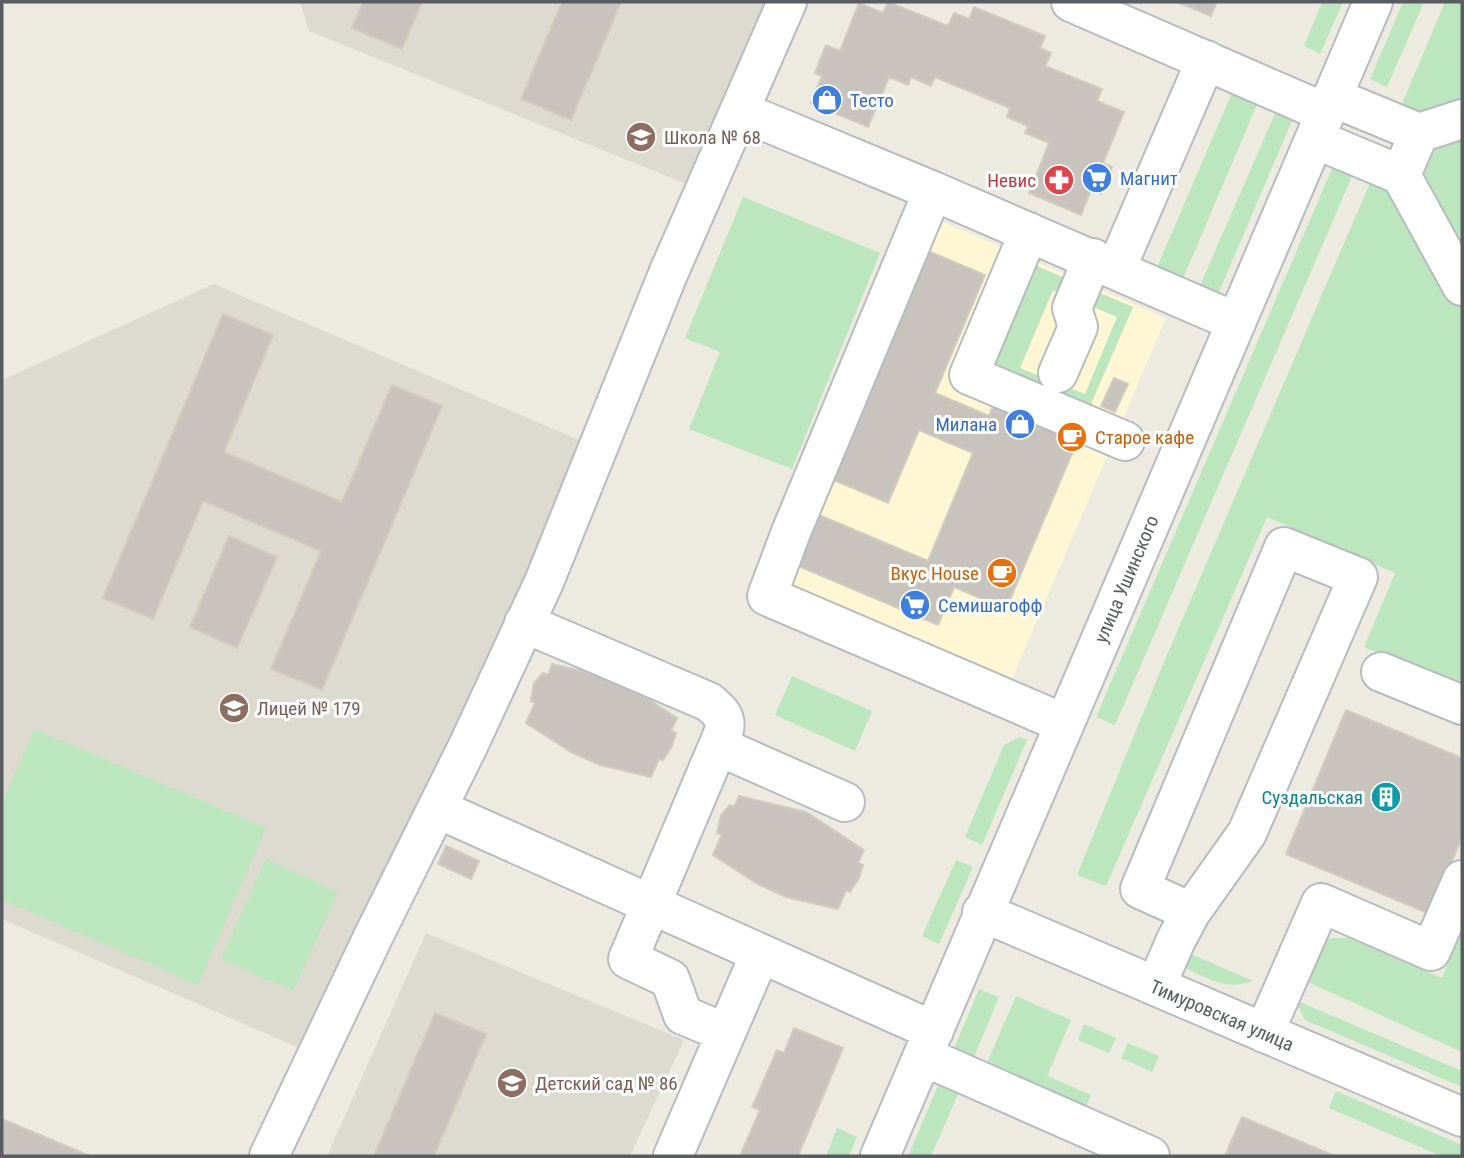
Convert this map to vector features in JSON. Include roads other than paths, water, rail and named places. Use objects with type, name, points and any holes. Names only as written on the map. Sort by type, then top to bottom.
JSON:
[{"type":"street","points":[[269,1156],[438,808],[550,569],[668,274],[787,2]]},
{"type":"street","points":[[1071,2],[1206,60],[1324,116],[1401,175],[1462,286]]},
{"type":"street","name":"улица Ушинского","points":[[880,1156],[1373,2]]},
{"type":"street","points":[[1058,373],[1078,327],[1072,308],[1105,264],[1206,60]]},
{"type":"street","points":[[740,111],[797,132],[1237,322]]},
{"type":"street","points":[[1324,116],[1419,133],[1462,119]]},
{"type":"street","points":[[1401,175],[1419,133]]},
{"type":"street","points":[[933,191],[791,531],[767,596],[1063,723]]},
{"type":"street","points":[[1029,232],[969,375],[1125,441]]},
{"type":"street","points":[[1156,986],[1191,912],[1247,833],[1358,577],[1284,547],[1140,889],[1191,912]]},
{"type":"street","points":[[524,623],[709,702],[723,713],[726,727],[628,959],[670,979],[684,1014],[726,1033]]},
{"type":"street","points":[[1381,672],[1462,705]]},
{"type":"street","points":[[718,746],[845,802]]},
{"type":"street","points":[[438,808],[760,954],[928,1044],[1150,1156]]},
{"type":"street","points":[[1264,1033],[1321,903],[1431,951],[1462,880]]},
{"type":"street","name":"Тимуровская улица","points":[[982,912],[1462,1117]]},
{"type":"street","points":[[673,1156],[760,954]]},
{"type":"place","name":"Тесто","points":[[827,100]]},
{"type":"place","name":"Школа № 68","points":[[641,137]]},
{"type":"place","name":"Магнит","points":[[1097,178]]},
{"type":"place","name":"Невис","points":[[1059,180]]},
{"type":"place","name":"Милана","points":[[1020,424]]},
{"type":"place","name":"Старое кафе","points":[[1072,437]]},
{"type":"place","name":"Вкус House","points":[[1002,573]]},
{"type":"place","name":"Семишагофф","points":[[915,605]]},
{"type":"place","name":"Лицей № 179","points":[[234,708]]},
{"type":"place","name":"Суздальская","points":[[1386,797]]},
{"type":"place","name":"Детский сад № 86","points":[[512,1083]]}]
